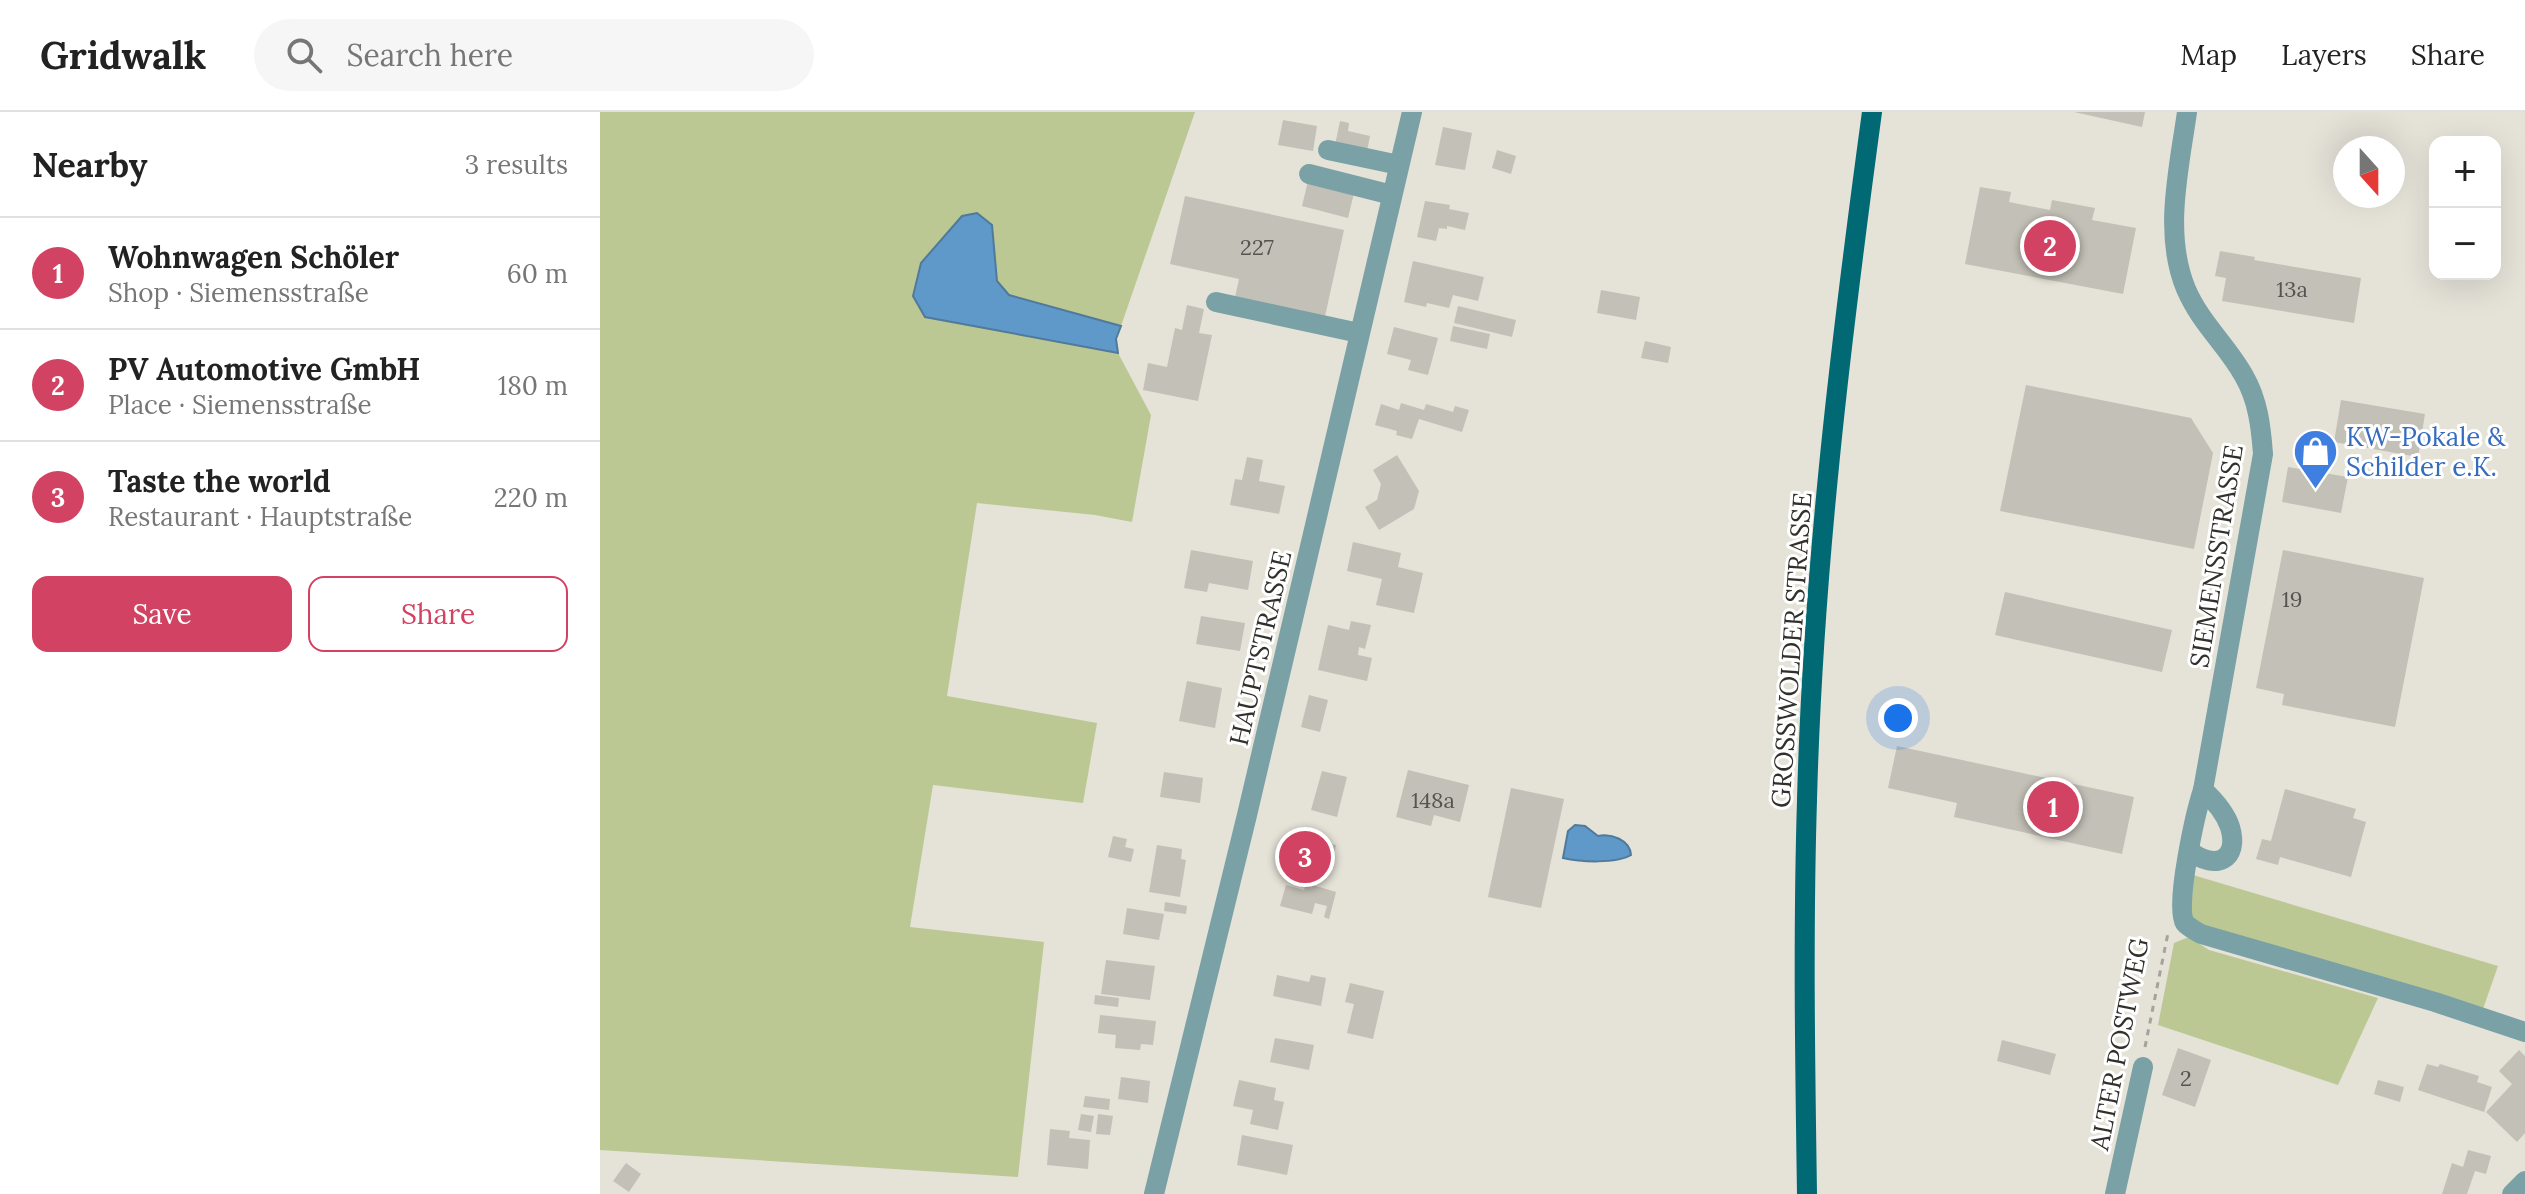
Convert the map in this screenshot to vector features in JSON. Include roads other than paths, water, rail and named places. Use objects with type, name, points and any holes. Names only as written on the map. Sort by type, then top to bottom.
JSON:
[{"type":"main road","name":"GROSSWOLDER STRASSE","points":[[1807,1194],[1803,971],[1807,797],[1818,592],[1837,383],[1872,112]]},
{"type":"street","name":"HAUPTSTRASSE","points":[[1154,1194],[1251,800],[1412,112]]},
{"type":"street","name":"SIEMENSSTRASSE","points":[[2187,112],[2176,197],[2175,245],[2185,287],[2201,319],[2245,377],[2260,416],[2263,454],[2203,790],[2195,814],[2180,909],[2185,924],[2201,934],[2435,1002],[2525,1032]]},
{"type":"street","points":[[1328,150],[1399,165]]},
{"type":"street","points":[[1309,174],[1392,195]]},
{"type":"street","points":[[1216,302],[1359,333]]},
{"type":"street","points":[[2190,851],[2201,860],[2215,863],[2226,857],[2231,846],[2231,829],[2222,810],[2203,790]]},
{"type":"street","name":"ALTER POSTWEG","points":[[2115,1194],[2143,1067]]},
{"type":"street","points":[[2512,1194],[2525,1181]]},
{"type":"water","points":[[977,213],[992,225],[997,281],[1009,295],[1121,326],[1116,339],[1118,353],[925,317],[913,296],[921,263],[962,216]]},
{"type":"water","points":[[1575,825],[1585,826],[1598,836],[1619,839],[1627,845],[1631,855],[1607,861],[1563,858],[1568,831]]},
{"type":"place","name":"PV Automotive GmbH","points":[[2050,246]]},
{"type":"place","name":"KW-Pokale & Schilder e.K.","points":[[2315,490]]},
{"type":"place","name":"Wohnwagen Schöler","points":[[2053,807]]},
{"type":"place","name":"Taste the world","points":[[1305,857]]}]
